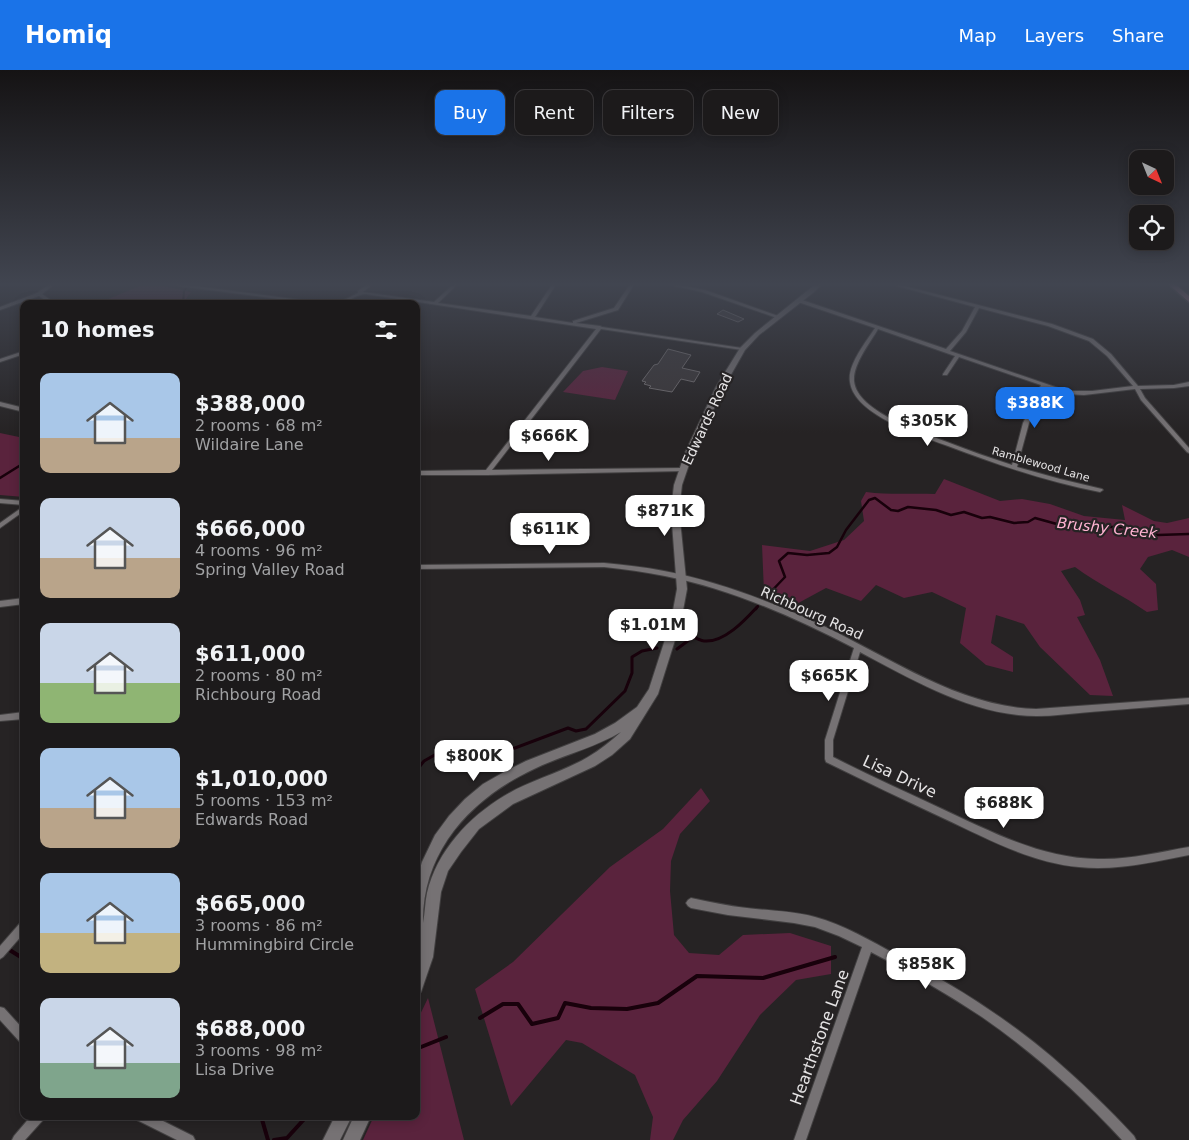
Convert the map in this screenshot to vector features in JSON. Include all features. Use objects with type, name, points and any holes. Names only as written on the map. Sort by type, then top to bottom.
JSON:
[{"type":"street","points":[[488,473],[595,333]]},
{"type":"street","points":[[638,333],[742,349]]},
{"type":"street","name":"Edwards Road","points":[[420,975],[426,957],[434,892],[443,867],[456,846],[480,821],[509,800],[591,762],[608,751],[637,721],[654,691],[676,621],[682,589],[675,512],[676,495],[683,470],[720,387],[742,349],[759,333]]},
{"type":"street","name":"Ramblewood Lane","points":[[874,333],[852,373],[853,385],[863,402],[876,412],[895,423],[974,454],[1014,467],[1100,490]]},
{"type":"street","points":[[892,333],[1066,392],[1088,394],[1137,388],[1188,385]]},
{"type":"street","points":[[947,351],[963,333]]},
{"type":"street","points":[[1072,333],[1091,340],[1110,355],[1137,388],[1143,399],[1189,451]]},
{"type":"street","points":[[0,361],[20,354]]},
{"type":"street","points":[[945,374],[958,355]]},
{"type":"street","points":[[1014,467],[1026,423],[1044,384]]},
{"type":"street","points":[[0,404],[20,409]]},
{"type":"street","points":[[420,473],[683,470]]},
{"type":"street","points":[[0,501],[20,503]]},
{"type":"street","points":[[0,526],[20,511]]},
{"type":"street","name":"Richbourg Road","points":[[420,567],[604,565],[631,568],[711,584],[777,610],[904,672],[946,690],[992,706],[1020,712],[1043,713],[1189,701]]},
{"type":"street","points":[[0,604],[20,602]]},
{"type":"street","name":"Lisa Drive","points":[[858,648],[828,740],[829,759],[992,837],[1047,857],[1098,864],[1124,862],[1189,851]]},
{"type":"street","name":"Edwards Road","points":[[420,895],[428,862],[456,814],[499,781],[533,763],[601,738],[634,716],[644,706]]},
{"type":"street","points":[[0,718],[20,716]]},
{"type":"street","points":[[691,903],[814,922],[836,929],[868,945],[956,994],[1025,1041],[1088,1096],[1130,1140]]},
{"type":"street","points":[[0,954],[20,930]]},
{"type":"street","name":"Hearthstone Lane","points":[[800,1140],[868,945]]},
{"type":"street","points":[[0,1012],[20,1034]]},
{"type":"street","points":[[18,1140],[36,1120]]},
{"type":"street","points":[[149,1120],[189,1140]]},
{"type":"street","points":[[331,1140],[342,1120]]},
{"type":"street","points":[[351,1140],[361,1120]]},
{"type":"shaded area","points":[[602,367],[628,371],[615,400],[563,392],[583,371]]},
{"type":"shaded area","points":[[0,433],[20,437],[20,497],[0,495]]},
{"type":"shaded area","points":[[944,479],[1000,501],[1022,499],[1050,504],[1084,516],[1125,520],[1122,505],[1154,521],[1167,523],[1189,518],[1189,557],[1172,550],[1148,557],[1140,569],[1156,584],[1158,610],[1147,612],[1075,567],[1061,571],[1080,600],[1085,615],[1077,617],[1100,660],[1113,696],[1090,695],[1040,647],[1024,624],[996,615],[991,643],[1013,657],[1013,672],[986,665],[960,643],[966,608],[932,592],[904,598],[876,585],[861,601],[826,588],[791,607],[764,592],[762,545],[810,551],[844,540],[864,521],[861,501],[866,492],[935,494]]},
{"type":"shaded area","points":[[701,788],[710,801],[680,834],[671,861],[670,891],[674,935],[689,953],[719,955],[743,935],[790,933],[831,946],[831,974],[796,980],[760,1015],[717,1081],[683,1120],[673,1140],[650,1140],[653,1117],[635,1075],[582,1043],[566,1040],[511,1106],[475,989],[513,962],[610,867],[663,829]]},
{"type":"shaded area","points":[[428,998],[464,1140],[363,1140],[372,1120],[420,1120],[420,1015]]},
{"type":"building","points":[[668,349],[691,355],[682,368],[700,372],[694,382],[681,379],[672,392],[649,388],[651,386],[644,384],[646,382],[642,381],[654,365],[658,364]]},
{"type":"waterway","points":[[0,478],[20,466]]},
{"type":"waterway","name":"Brushy Creek","points":[[765,598],[785,577],[779,561],[788,553],[807,555],[829,553],[837,547],[846,530],[869,500],[875,498],[891,510],[898,511],[908,507],[936,510],[951,515],[964,512],[982,518],[990,517],[1014,523],[1028,522],[1035,518],[1064,526],[1094,524],[1102,527],[1126,527],[1158,535],[1189,534]]},
{"type":"waterway","name":"Brushy Creek","points":[[677,649],[693,637],[703,641],[712,641],[726,635],[734,630],[757,607]]},
{"type":"waterway","name":"Brushy Creek","points":[[507,751],[568,728],[576,731],[586,729],[625,691],[632,673],[632,657],[642,651],[657,648]]},
{"type":"waterway","name":"Brushy Creek","points":[[420,766],[424,761],[447,748],[491,756]]},
{"type":"waterway","name":"Brushy Creek","points":[[8,949],[20,956]]},
{"type":"waterway","points":[[480,1018],[503,1004],[518,1004],[532,1024],[558,1018],[565,1003],[591,1008],[627,1009],[658,1003],[697,976],[763,978],[835,957]]},
{"type":"waterway","points":[[420,1047],[446,1037]]},
{"type":"waterway","name":"Brushy Creek","points":[[262,1120],[268,1140]]},
{"type":"waterway","name":"Brushy Creek","points":[[274,1140],[287,1138],[303,1120]]}]
